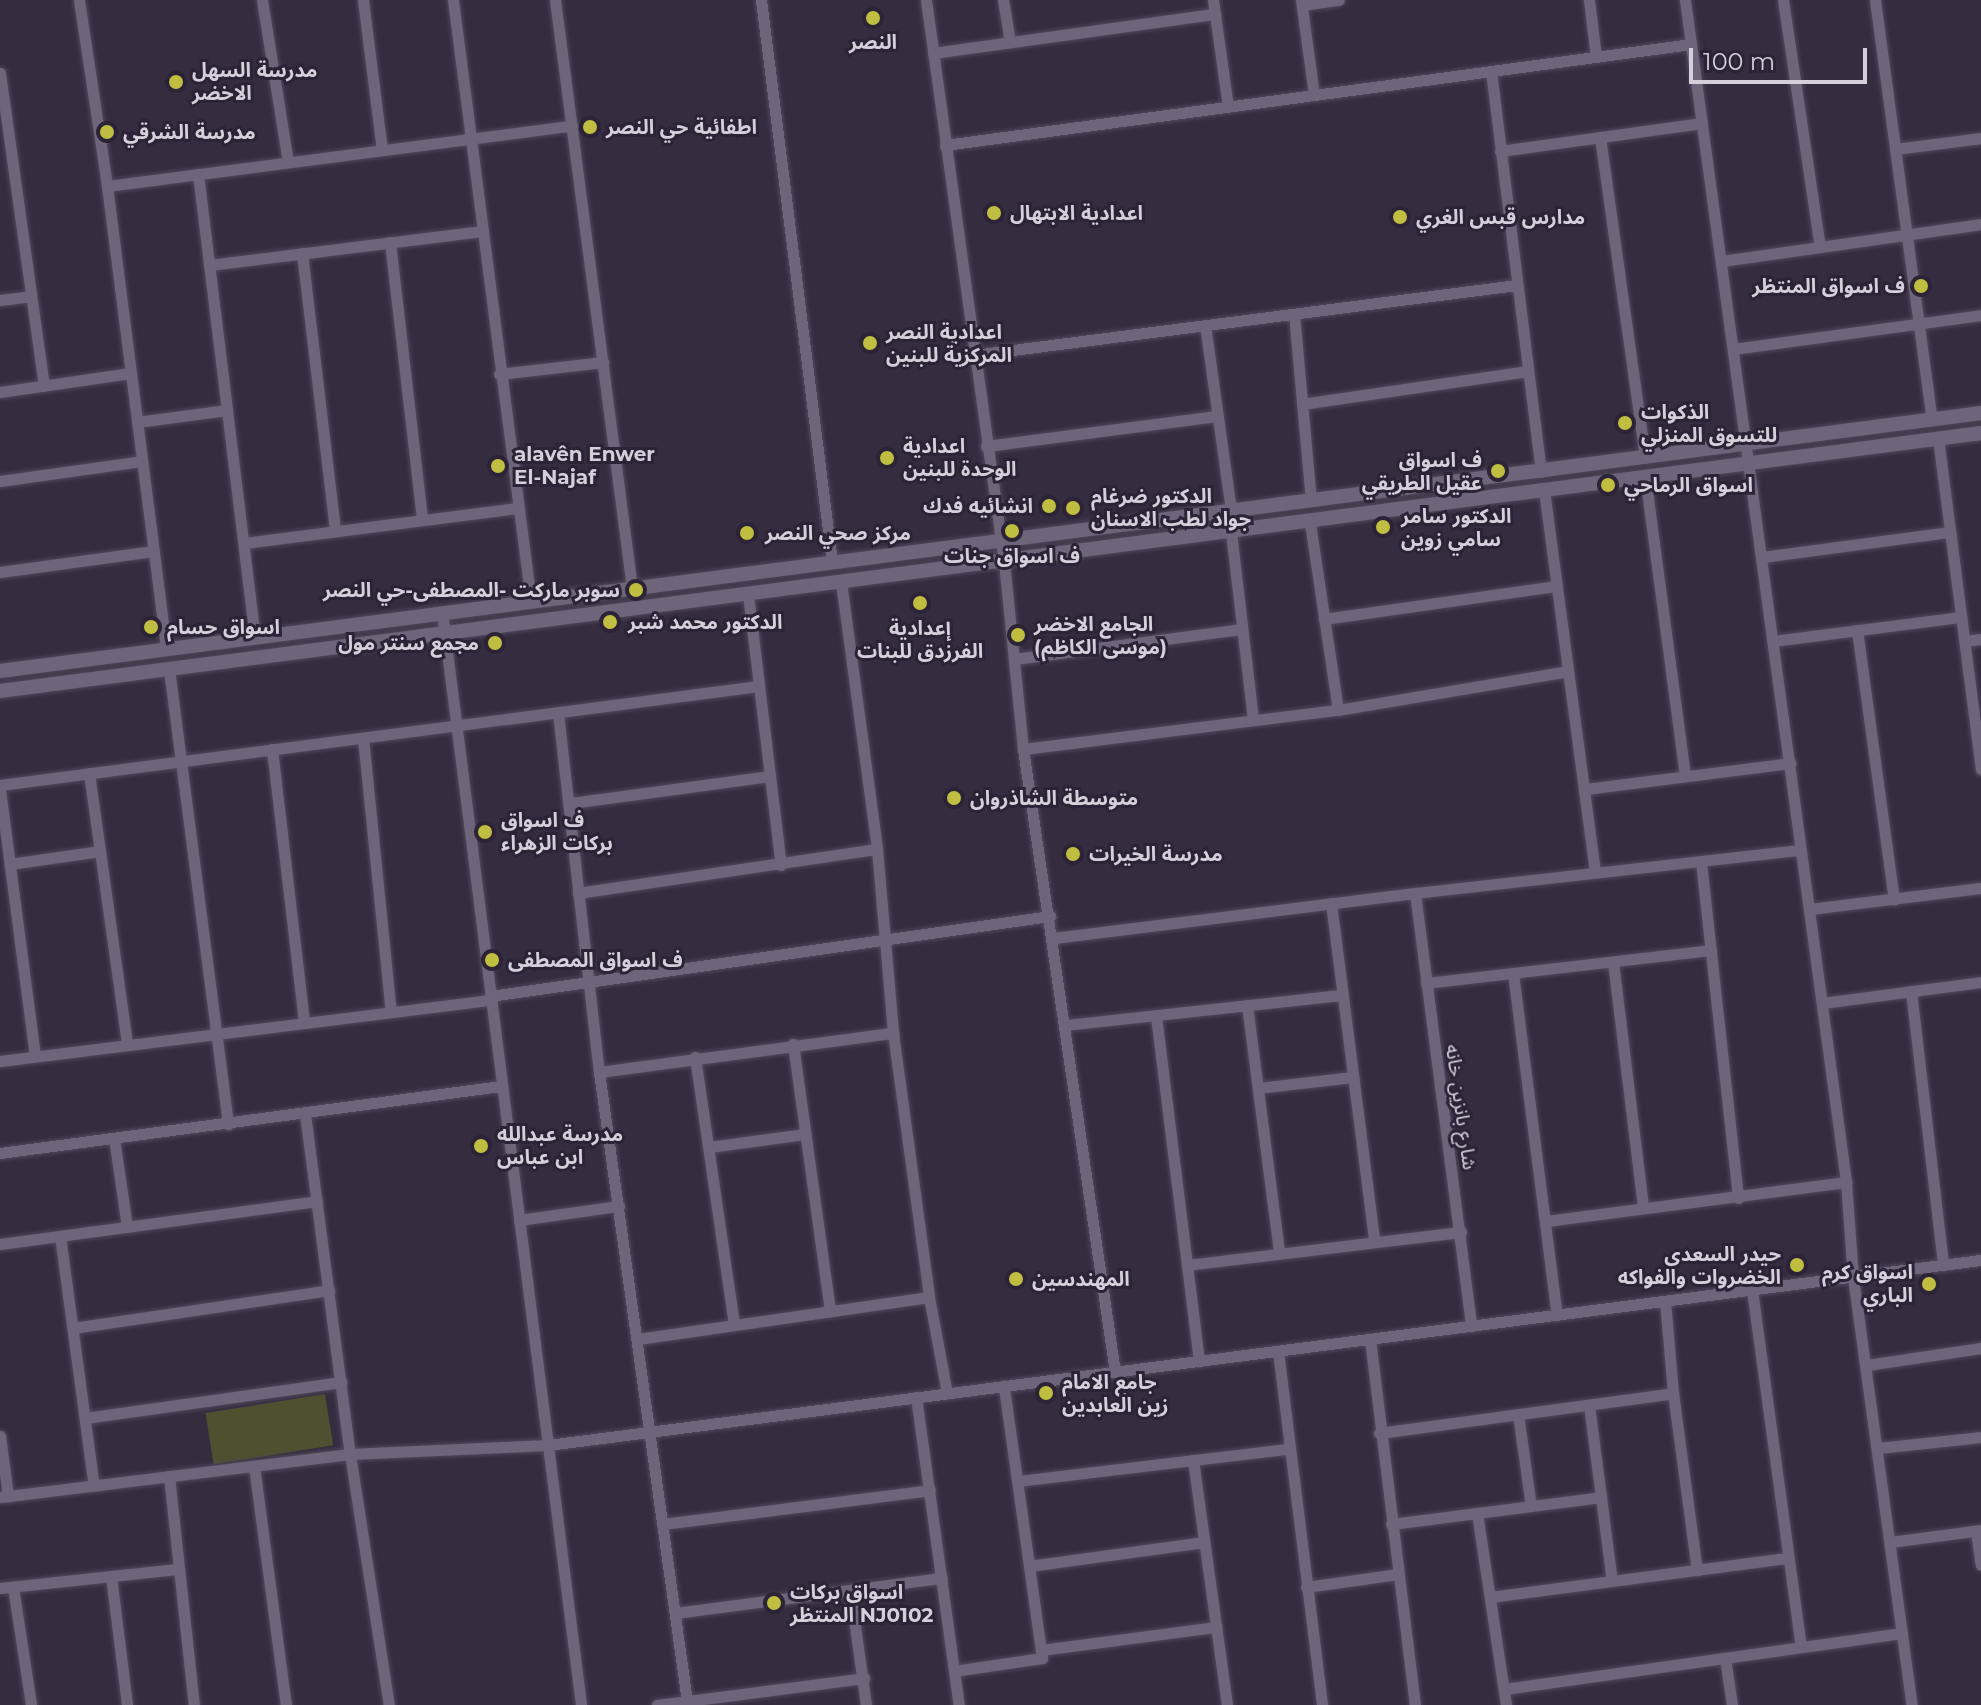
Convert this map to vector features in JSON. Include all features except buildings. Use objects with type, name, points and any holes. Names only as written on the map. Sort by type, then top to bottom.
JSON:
[{"type":"street","points":[[79,0],[107,186],[166,649]]},
{"type":"street","points":[[262,0],[288,162]]},
{"type":"street","points":[[363,0],[382,150]]},
{"type":"street","points":[[453,0],[516,508],[531,601]]},
{"type":"street","points":[[555,0],[632,588]]},
{"type":"street","points":[[761,0],[832,562]]},
{"type":"street","points":[[926,0],[1004,562],[1023,749],[1115,1372]]},
{"type":"street","points":[[1003,0],[1010,42]]},
{"type":"street","points":[[1213,0],[1228,107]]},
{"type":"street","points":[[1314,95],[1302,2],[1339,0]]},
{"type":"street","points":[[1589,0],[1596,57]]},
{"type":"street","points":[[1685,0],[1846,1182],[1853,1277],[1912,1705]]},
{"type":"street","points":[[1783,0],[1820,247]]},
{"type":"street","points":[[1875,0],[1932,419]]},
{"type":"street","points":[[933,53],[1215,14]]},
{"type":"street","points":[[945,145],[1691,44]]},
{"type":"street","points":[[1491,71],[1541,472]]},
{"type":"street","points":[[0,73],[44,386]]},
{"type":"street","points":[[1500,151],[1702,123]]},
{"type":"street","points":[[107,186],[572,126]]},
{"type":"street","points":[[1600,137],[1645,458]]},
{"type":"street","points":[[1895,149],[1981,138]]},
{"type":"street","points":[[198,174],[255,637]]},
{"type":"street","points":[[1722,261],[1981,224]]},
{"type":"street","points":[[209,265],[483,231]]},
{"type":"street","points":[[390,242],[422,519]]},
{"type":"street","points":[[302,253],[335,531]]},
{"type":"street","points":[[974,355],[1517,285]]},
{"type":"street","points":[[0,300],[31,296]]},
{"type":"street","points":[[1294,314],[1311,501]]},
{"type":"street","points":[[1733,349],[1981,315]]},
{"type":"street","points":[[1205,325],[1231,511]]},
{"type":"street","points":[[499,374],[603,362]]},
{"type":"street","points":[[1302,404],[1528,371]]},
{"type":"street","points":[[0,392],[131,373]]},
{"type":"street","points":[[137,422],[227,410]]},
{"type":"street","points":[[0,671],[1981,413]]},
{"type":"street","points":[[986,446],[1217,416]]},
{"type":"street","points":[[0,691],[1310,523],[1981,433]]},
{"type":"street","points":[[1938,438],[1981,769]]},
{"type":"street","points":[[1766,442],[1764,452],[1769,460]]},
{"type":"street","points":[[1727,447],[1732,456],[1729,465]]},
{"type":"street","points":[[0,481],[142,461]]},
{"type":"street","points":[[1645,476],[1685,776]]},
{"type":"street","points":[[1544,490],[1595,873]]},
{"type":"street","points":[[244,543],[516,508]]},
{"type":"street","points":[[1310,523],[1338,710]]},
{"type":"street","points":[[1231,532],[1253,720]]},
{"type":"street","points":[[1762,557],[1950,532]]},
{"type":"street","points":[[1028,537],[1023,549],[1030,558]]},
{"type":"street","points":[[970,545],[977,555],[973,566]]},
{"type":"street","points":[[0,572],[154,551]]},
{"type":"street","points":[[841,582],[877,849],[893,1033],[929,1297],[947,1393]]},
{"type":"street","points":[[1324,619],[1557,586]]},
{"type":"street","points":[[748,594],[781,865]]},
{"type":"street","points":[[472,608],[469,620],[477,629]]},
{"type":"street","points":[[442,612],[581,1705]]},
{"type":"street","points":[[424,615],[430,625],[424,636]]},
{"type":"street","points":[[1773,641],[1961,617]]},
{"type":"street","points":[[1014,659],[1241,629]]},
{"type":"street","points":[[1857,630],[1894,899]]},
{"type":"street","points":[[1965,641],[1981,639]]},
{"type":"street","points":[[169,669],[228,1124]]},
{"type":"street","points":[[1023,749],[1338,710],[1568,671]]},
{"type":"street","points":[[35,1056],[0,788],[89,773],[759,686]]},
{"type":"street","points":[[558,713],[571,803],[599,1072],[687,1701]]},
{"type":"street","points":[[363,738],[391,1012]]},
{"type":"street","points":[[272,749],[304,1021]]},
{"type":"street","points":[[1585,789],[1790,763]]},
{"type":"street","points":[[89,773],[127,1044]]},
{"type":"street","points":[[571,803],[770,776]]},
{"type":"street","points":[[578,893],[877,849]]},
{"type":"street","points":[[1053,938],[1799,850]]},
{"type":"street","points":[[10,864],[100,851]]},
{"type":"street","points":[[1701,862],[1738,1198]]},
{"type":"street","points":[[1809,909],[1981,888]]},
{"type":"street","name":"شارع بانزين خانه","points":[[1415,893],[1471,1326]]},
{"type":"street","points":[[1331,903],[1374,1240]]},
{"type":"street","points":[[0,1061],[391,1012],[1050,916]]},
{"type":"street","points":[[1426,983],[1711,950]]},
{"type":"street","points":[[1613,962],[1643,1208]]},
{"type":"street","points":[[1513,973],[1557,1315]]},
{"type":"street","points":[[1822,1003],[1981,982]]},
{"type":"street","points":[[1911,991],[1943,1265]]},
{"type":"street","points":[[1065,1025],[1342,995]]},
{"type":"street","points":[[1247,1005],[1279,1253]]},
{"type":"street","points":[[1156,1016],[1199,1361]]},
{"type":"street","points":[[599,1072],[893,1033]]},
{"type":"street","points":[[793,1044],[830,1311]]},
{"type":"street","points":[[695,1057],[734,1324]]},
{"type":"street","points":[[1258,1088],[1353,1077]]},
{"type":"street","points":[[0,1153],[501,1086]]},
{"type":"street","points":[[305,1114],[350,1454],[389,1705]]},
{"type":"street","points":[[709,1147],[805,1134]]},
{"type":"street","points":[[114,1138],[127,1227]]},
{"type":"street","points":[[1546,1221],[1846,1182]]},
{"type":"street","points":[[0,1244],[317,1201]]},
{"type":"street","points":[[519,1220],[619,1206]]},
{"type":"street","points":[[1187,1265],[1374,1240],[1461,1232]]},
{"type":"street","points":[[60,1236],[94,1486]]},
{"type":"street","points":[[0,1436],[4,1497],[350,1454],[548,1445],[1981,1260]]},
{"type":"street","points":[[73,1328],[329,1290]]},
{"type":"street","points":[[1752,1290],[1801,1647]]},
{"type":"street","points":[[638,1339],[929,1297]]},
{"type":"street","points":[[1665,1301],[1673,1393],[1697,1570]]},
{"type":"street","points":[[1370,1339],[1379,1433],[1415,1705]]},
{"type":"street","points":[[1867,1365],[1981,1348]]},
{"type":"street","points":[[1278,1351],[1322,1705]]},
{"type":"street","points":[[85,1418],[341,1382]]},
{"type":"street","points":[[954,1671],[1042,1658],[1004,1386]]},
{"type":"street","points":[[1379,1433],[1673,1393]]},
{"type":"street","points":[[916,1397],[959,1705]]},
{"type":"street","points":[[1589,1405],[1612,1581]]},
{"type":"street","points":[[1518,1414],[1531,1506]]},
{"type":"street","points":[[1878,1448],[1981,1437]]},
{"type":"street","points":[[1018,1481],[1288,1449]]},
{"type":"street","points":[[1193,1460],[1227,1705]]},
{"type":"street","points":[[254,1466],[286,1705]]},
{"type":"street","points":[[169,1476],[194,1705]]},
{"type":"street","points":[[662,1524],[930,1490]]},
{"type":"street","points":[[1391,1524],[1601,1497]]},
{"type":"street","points":[[1477,1513],[1506,1705]]},
{"type":"street","points":[[1890,1542],[1979,1530],[1981,1565]]},
{"type":"street","points":[[1029,1566],[1204,1542]]},
{"type":"street","points":[[1490,1597],[1788,1558]]},
{"type":"street","points":[[0,1588],[177,1569]]},
{"type":"street","points":[[1306,1587],[1398,1574]]},
{"type":"street","points":[[111,1576],[127,1705]]},
{"type":"street","points":[[675,1613],[942,1578]]},
{"type":"street","points":[[13,1587],[31,1705]]},
{"type":"street","points":[[850,1590],[866,1705]]},
{"type":"street","points":[[1041,1650],[1216,1627]]},
{"type":"street","points":[[1504,1689],[1902,1633]]},
{"type":"street","points":[[1725,1658],[1732,1705]]},
{"type":"street","points":[[657,1705],[864,1678]]},
{"type":"green space","points":[[325,1394],[333,1445],[214,1464],[205,1413]]},
{"type":"place","name":"النصر","points":[[873,18]]},
{"type":"place","name":"مدرسة السهل الاخضر","points":[[176,82]]},
{"type":"place","name":"اطفائية حي النصر","points":[[590,127]]},
{"type":"place","name":"مدرسة الشرقي","points":[[107,132]]},
{"type":"place","name":"اعدادية الابتهال","points":[[994,213]]},
{"type":"place","name":"مدارس قبس الغري","points":[[1400,217]]},
{"type":"place","name":"ف اسواق المنتظر","points":[[1921,286]]},
{"type":"place","name":"اعدادية النصر المركزية للبنين","points":[[870,343]]},
{"type":"place","name":"الذكوات للتسوق المنزلي","points":[[1625,423]]},
{"type":"place","name":"اعدادية الوحدة للبنين","points":[[887,458]]},
{"type":"place","name":"alavên Enwer El-Najaf","points":[[498,466]]},
{"type":"place","name":"ف اسواق عقيل الطريقي","points":[[1498,471]]},
{"type":"place","name":"اسواق الرماحي","points":[[1608,485]]},
{"type":"place","name":"انشائيه فدك","points":[[1049,506]]},
{"type":"place","name":"الدكتور ضرغام جواد لطب الاسنان","points":[[1073,508]]},
{"type":"place","name":"الدكتور سامر سامي زوين","points":[[1383,527]]},
{"type":"place","name":"ف اسواق جنات","points":[[1012,531]]},
{"type":"place","name":"مركز صحي النصر","points":[[747,533]]},
{"type":"place","name":"سوبر ماركت -المصطفى-حي النصر","points":[[636,590]]},
{"type":"place","name":"إعدادية الفرزدق للبنات","points":[[920,603]]},
{"type":"place","name":"الدكتور محمد شبر","points":[[610,622]]},
{"type":"place","name":"اسواق حسام","points":[[151,627]]},
{"type":"place","name":"الجامع الاخضر (موسى الكاظم)","points":[[1018,635]]},
{"type":"place","name":"مجمع سنتر مول","points":[[495,643]]},
{"type":"place","name":"متوسطة الشاذروان","points":[[954,798]]},
{"type":"place","name":"ف اسواق بركات الزهراء","points":[[485,832]]},
{"type":"place","name":"مدرسة الخيرات","points":[[1073,854]]},
{"type":"place","name":"ف اسواق المصطفى","points":[[492,960]]},
{"type":"place","name":"مدرسة عبدالله ابن عباس","points":[[481,1146]]},
{"type":"place","name":"حيدر السعدي الخضروات والفواكه","points":[[1797,1265]]},
{"type":"place","name":"المهندسين","points":[[1016,1279]]},
{"type":"place","name":"اسواق كرم الباري","points":[[1929,1284]]},
{"type":"place","name":"جامع الامام زين العابدين","points":[[1046,1393]]},
{"type":"place","name":"اسواق بركات المنتظر NJ0102","points":[[774,1603]]}]
